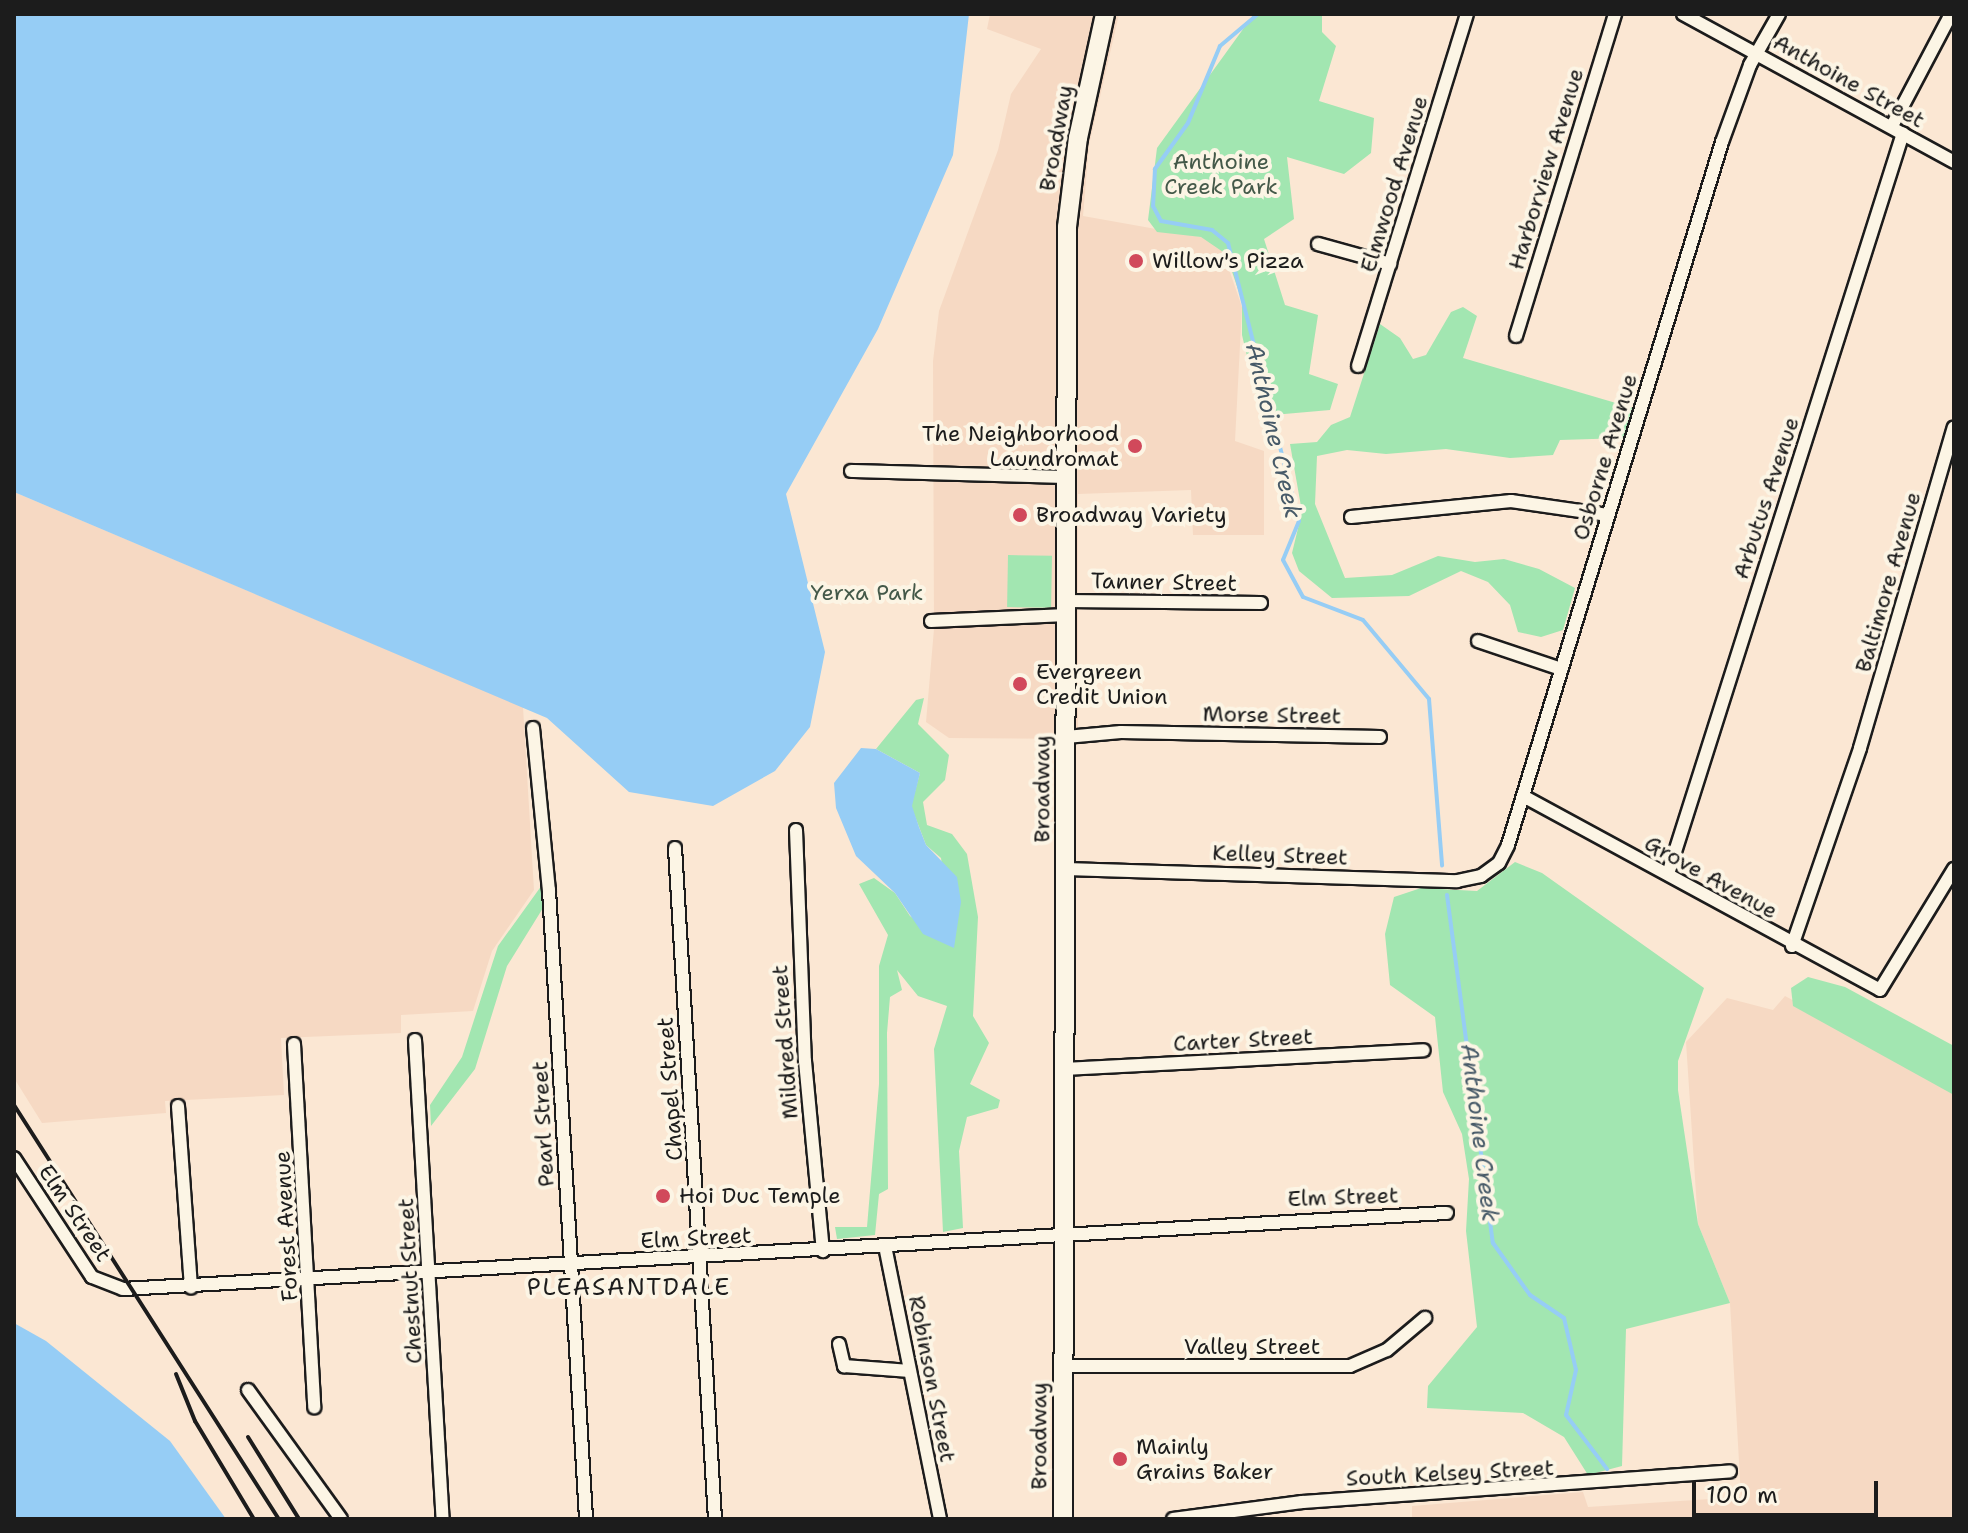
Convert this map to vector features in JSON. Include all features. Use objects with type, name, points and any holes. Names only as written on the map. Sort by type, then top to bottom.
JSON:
[{"type":"main road","name":"Broadway","points":[[1063,1519],[1069,204],[1105,14]]},
{"type":"street","name":"Elmwood Avenue","points":[[1358,366],[1467,14]]},
{"type":"street","name":"Harborview Avenue","points":[[1516,336],[1615,14]]},
{"type":"street","name":"Anthoine Street","points":[[1683,14],[1954,162]]},
{"type":"street","name":"Osborne Avenue","points":[[1491,870],[1508,845],[1722,142],[1756,53],[1779,14]]},
{"type":"street","name":"Arbutus Avenue","points":[[1668,874],[1897,130],[1951,14]]},
{"type":"street","points":[[1318,244],[1390,264]]},
{"type":"street","name":"Baltimore Avenue","points":[[1792,946],[1860,748],[1954,427]]},
{"type":"street","points":[[851,471],[1068,477]]},
{"type":"street","points":[[1351,517],[1511,501],[1608,515]]},
{"type":"street","name":"Tanner Street","points":[[931,621],[1067,608],[1261,603]]},
{"type":"street","points":[[1478,641],[1561,669]]},
{"type":"street","name":"Pearl Street","points":[[533,728],[548,875],[586,1519]]},
{"type":"street","name":"Morse Street","points":[[1066,737],[1121,732],[1380,737]]},
{"type":"street","name":"Grove Avenue","points":[[1523,796],[1668,874],[1792,946],[1880,990],[1954,869]]},
{"type":"street","name":"Mildred Street","points":[[796,830],[805,1061],[823,1251]]},
{"type":"street","name":"Chapel Street","points":[[675,848],[715,1519]]},
{"type":"street","name":"Kelley Street","points":[[1066,869],[1457,881],[1491,870]]},
{"type":"street","name":"Chestnut Street","points":[[415,1040],[443,1519]]},
{"type":"street","name":"Forest Avenue","points":[[294,1044],[314,1407]]},
{"type":"street","name":"Carter Street","points":[[1065,1069],[1423,1050]]},
{"type":"street","points":[[178,1106],[191,1288]]},
{"type":"street","name":"Elm Street","points":[[14,1158],[92,1277],[123,1289],[191,1288],[1447,1213]]},
{"type":"street","name":"Robinson Street","points":[[885,1246],[940,1519]]},
{"type":"street","name":"Valley Street","points":[[1064,1366],[1350,1366],[1387,1350],[1425,1318]]},
{"type":"street","points":[[839,1344],[844,1366],[910,1371]]},
{"type":"street","points":[[248,1390],[341,1519]]},
{"type":"street","name":"South Kelsey Street","points":[[1173,1519],[1248,1515],[1302,1502],[1730,1471]]},
{"type":"shaded area","points":[[990,14],[1119,14],[1089,145],[1083,216],[1201,237],[1222,249],[1242,307],[1235,441],[1264,451],[1264,535],[1193,535],[1191,490],[1078,494],[1078,739],[949,738],[926,722],[934,629],[933,361],[939,311],[998,150],[1011,94],[1041,49],[987,29]]},
{"type":"shaded area","points":[[14,492],[523,707],[534,890],[492,951],[473,1011],[401,1015],[401,1033],[281,1038],[284,1095],[165,1101],[166,1113],[42,1123],[14,1078]]},
{"type":"shaded area","points":[[1785,996],[1952,1086],[1954,1519],[1412,1519],[1412,1506],[1583,1492],[1588,1507],[1741,1497],[1730,1303],[1698,1224],[1686,1042],[1727,998],[1773,1010]]},
{"type":"green space","name":"Anthoine Creek Park","points":[[1254,14],[1322,14],[1322,32],[1336,46],[1319,101],[1374,118],[1371,153],[1344,174],[1287,157],[1294,219],[1264,239],[1285,305],[1318,315],[1309,374],[1338,384],[1330,410],[1261,416],[1242,335],[1242,301],[1226,254],[1201,237],[1157,232],[1148,220],[1157,148]]},
{"type":"green space","points":[[1463,307],[1477,316],[1463,358],[1633,408],[1625,438],[1560,440],[1553,455],[1510,458],[1446,449],[1386,454],[1347,450],[1317,456],[1315,504],[1345,578],[1392,575],[1438,556],[1475,562],[1504,559],[1539,569],[1575,588],[1563,630],[1541,637],[1518,632],[1510,605],[1488,582],[1461,571],[1409,596],[1332,598],[1299,571],[1292,553],[1302,512],[1290,444],[1317,442],[1331,425],[1350,417],[1380,324],[1400,338],[1413,359],[1426,355],[1451,312]]},
{"type":"green space","points":[[1008,555],[1052,556],[1051,608],[1007,607]]},
{"type":"green space","points":[[924,698],[918,724],[949,755],[945,780],[923,802],[927,825],[952,834],[967,854],[978,917],[973,1016],[989,1043],[970,1084],[1000,1100],[998,1108],[967,1117],[959,1151],[963,1228],[943,1232],[934,1049],[947,1006],[918,996],[897,970],[902,990],[890,997],[887,1033],[888,1189],[879,1194],[875,1235],[837,1239],[835,1227],[867,1227],[879,1084],[879,966],[888,935],[859,884],[874,878],[895,893],[910,916],[953,947],[941,858],[926,845],[911,806],[920,773],[876,749],[916,700]]},
{"type":"green space","points":[[1515,862],[1542,873],[1704,988],[1678,1061],[1678,1090],[1698,1224],[1730,1303],[1626,1329],[1622,1466],[1588,1475],[1564,1437],[1523,1413],[1427,1408],[1428,1386],[1477,1327],[1466,1231],[1469,1179],[1462,1134],[1443,1092],[1435,1017],[1390,985],[1385,934],[1394,897],[1421,888],[1477,891]]},
{"type":"green space","points":[[542,885],[543,908],[507,966],[475,1069],[431,1126],[430,1105],[462,1057],[498,946]]},
{"type":"green space","points":[[1808,977],[1845,987],[1954,1046],[1954,1095],[1793,1006],[1791,988]]},
{"type":"water","points":[[14,14],[969,14],[953,155],[878,329],[786,494],[825,652],[810,727],[775,771],[713,806],[629,792],[547,718],[14,492]]},
{"type":"water","points":[[861,748],[876,749],[920,773],[912,806],[919,827],[926,845],[957,877],[961,902],[954,948],[923,934],[895,893],[856,856],[836,808],[834,783]]},
{"type":"water","points":[[14,1323],[46,1341],[170,1441],[226,1519],[14,1519]]},
{"type":"waterway","name":"Anthoine Creek","points":[[1258,14],[1220,46],[1188,123],[1155,169],[1153,206],[1161,221],[1212,230],[1228,243],[1299,521],[1283,560],[1303,597],[1363,620],[1429,699],[1442,865]]},
{"type":"waterway","name":"Anthoine Creek","points":[[1447,895],[1493,1243],[1530,1295],[1564,1318],[1576,1370],[1566,1415],[1607,1469]]},
{"type":"railway","points":[[14,1105],[279,1519]]},
{"type":"railway","points":[[176,1374],[195,1421],[254,1519]]},
{"type":"railway","points":[[248,1437],[299,1519]]},
{"type":"place","name":"Willow's Pizza","points":[[1136,261]]},
{"type":"place","name":"The Neighborhood Laundromat","points":[[1135,446]]},
{"type":"place","name":"Broadway Variety","points":[[1020,515]]},
{"type":"place","name":"Evergreen Credit Union","points":[[1020,684]]},
{"type":"place","name":"Hoi Duc Temple","points":[[663,1196]]},
{"type":"place","name":"Mainly Grains Baker","points":[[1120,1459]]},
{"type":"district","name":"PLEASANTDALE","points":[[629,1288]]},
{"type":"park label","name":"Yerxa Park","points":[[867,593]]}]
